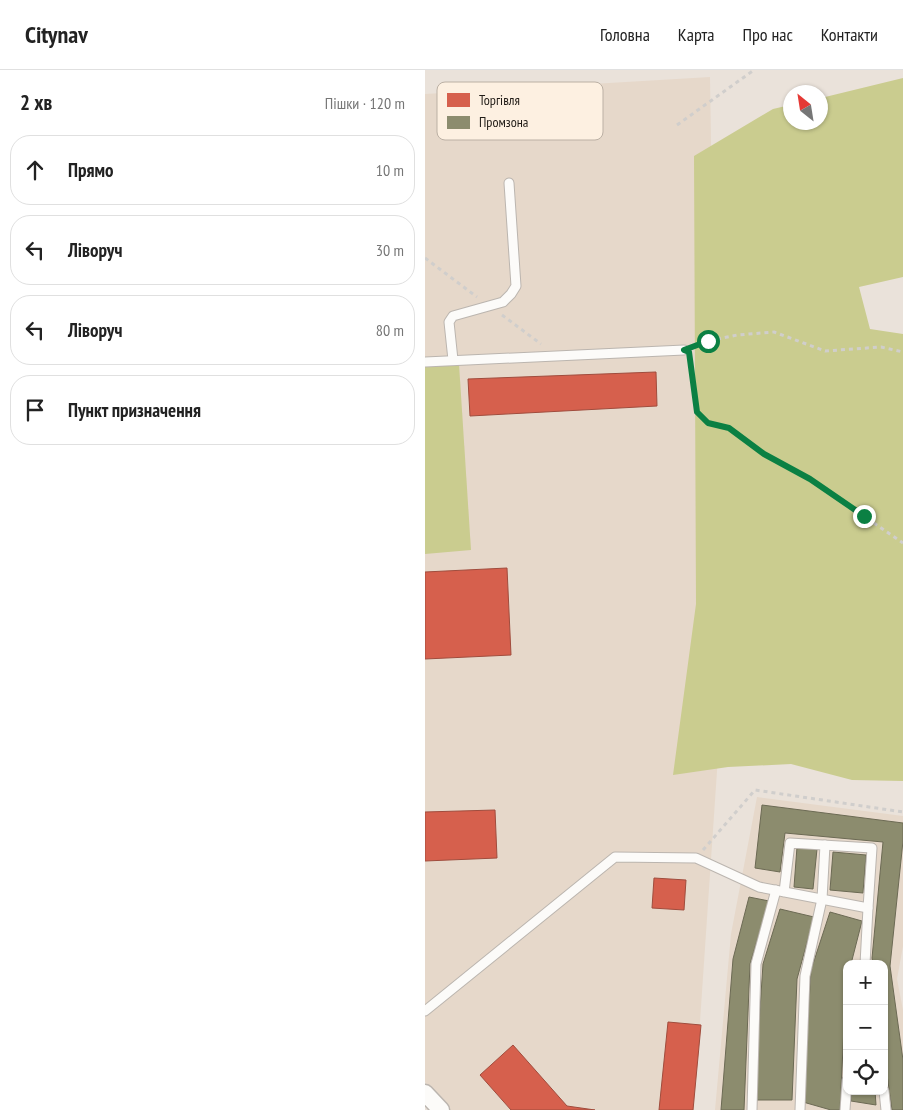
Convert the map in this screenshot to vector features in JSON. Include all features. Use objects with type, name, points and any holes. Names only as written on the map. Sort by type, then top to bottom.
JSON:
[{"type":"street","points":[[425,1092],[441,1110]]},
{"type":"lane","points":[[453,360],[449,322],[453,316],[458,313],[503,302],[516,286],[509,183]]},
{"type":"lane","points":[[425,362],[684,350]]},
{"type":"lane","points":[[752,1110],[756,964],[780,891],[790,842],[872,848],[864,960]]},
{"type":"lane","points":[[800,1110],[805,976],[822,899],[825,845]]},
{"type":"lane","points":[[425,1011],[615,857],[696,858],[759,887],[869,908]]},
{"type":"lane","points":[[845,1110],[846,1095]]},
{"type":"lane","points":[[884,1095],[886,1110]]},
{"type":"path","points":[[677,125],[755,70]]},
{"type":"path","points":[[684,350],[708,341],[737,335],[774,332],[825,351],[881,348],[903,352]]},
{"type":"path","points":[[684,350],[689,352],[697,412],[708,423],[729,428],[764,454],[810,479],[903,542]]},
{"type":"path","points":[[696,858],[755,790],[903,812]]},
{"type":"shaded area","points":[[710,77],[720,727],[694,1110],[448,1110],[425,1082],[425,94],[437,93],[437,140],[603,140],[603,83]]},
{"type":"shaded area","points":[[757,797],[903,816],[903,946],[897,979],[903,1010],[903,1110],[715,1110],[731,934]]},
{"type":"green space","points":[[903,78],[903,277],[859,287],[870,329],[903,334],[903,781],[852,780],[791,764],[728,767],[673,775],[696,604],[694,156],[773,109],[783,107],[783,130],[828,130],[828,96]]},
{"type":"green space","points":[[459,364],[471,550],[425,554],[425,365]]},
{"type":"building: Торгівля","points":[[656,372],[657,406],[470,416],[468,379]]},
{"type":"building: Торгівля","points":[[507,568],[511,655],[425,659],[425,572]]},
{"type":"building: Торгівля","points":[[495,810],[497,858],[425,861],[425,812]]},
{"type":"building: Торгівля","points":[[654,878],[686,880],[684,910],[652,908]]},
{"type":"building: Торгівля","points":[[668,1022],[701,1025],[693,1110],[659,1110]]},
{"type":"building: Торгівля","points":[[513,1045],[567,1106],[595,1110],[511,1110],[480,1075]]},
{"type":"building: Промзона","points":[[762,805],[903,823],[903,841],[890,966],[903,1060],[903,1110],[892,1110],[888,1082],[888,960],[872,960],[872,958],[883,842],[785,833],[780,872],[755,868]]},
{"type":"building: Промзона","points":[[797,847],[817,849],[813,889],[794,887]]},
{"type":"building: Промзона","points":[[833,852],[866,855],[863,893],[830,890]]},
{"type":"building: Промзона","points":[[749,897],[769,901],[750,964],[744,1110],[721,1110],[733,959]]},
{"type":"building: Промзона","points":[[780,909],[814,917],[797,979],[792,1100],[754,1100],[763,964]]},
{"type":"building: Промзона","points":[[830,912],[862,921],[852,960],[843,960],[843,1047],[840,1110],[831,1110],[803,1102],[811,970]]},
{"type":"building: Промзона","points":[[852,1095],[875,1095],[876,1105],[851,1101]]},
{"type":"route","points":[[708,341],[684,350],[689,352],[697,412],[708,423],[729,428],[764,454],[810,479],[864,516]]}]
